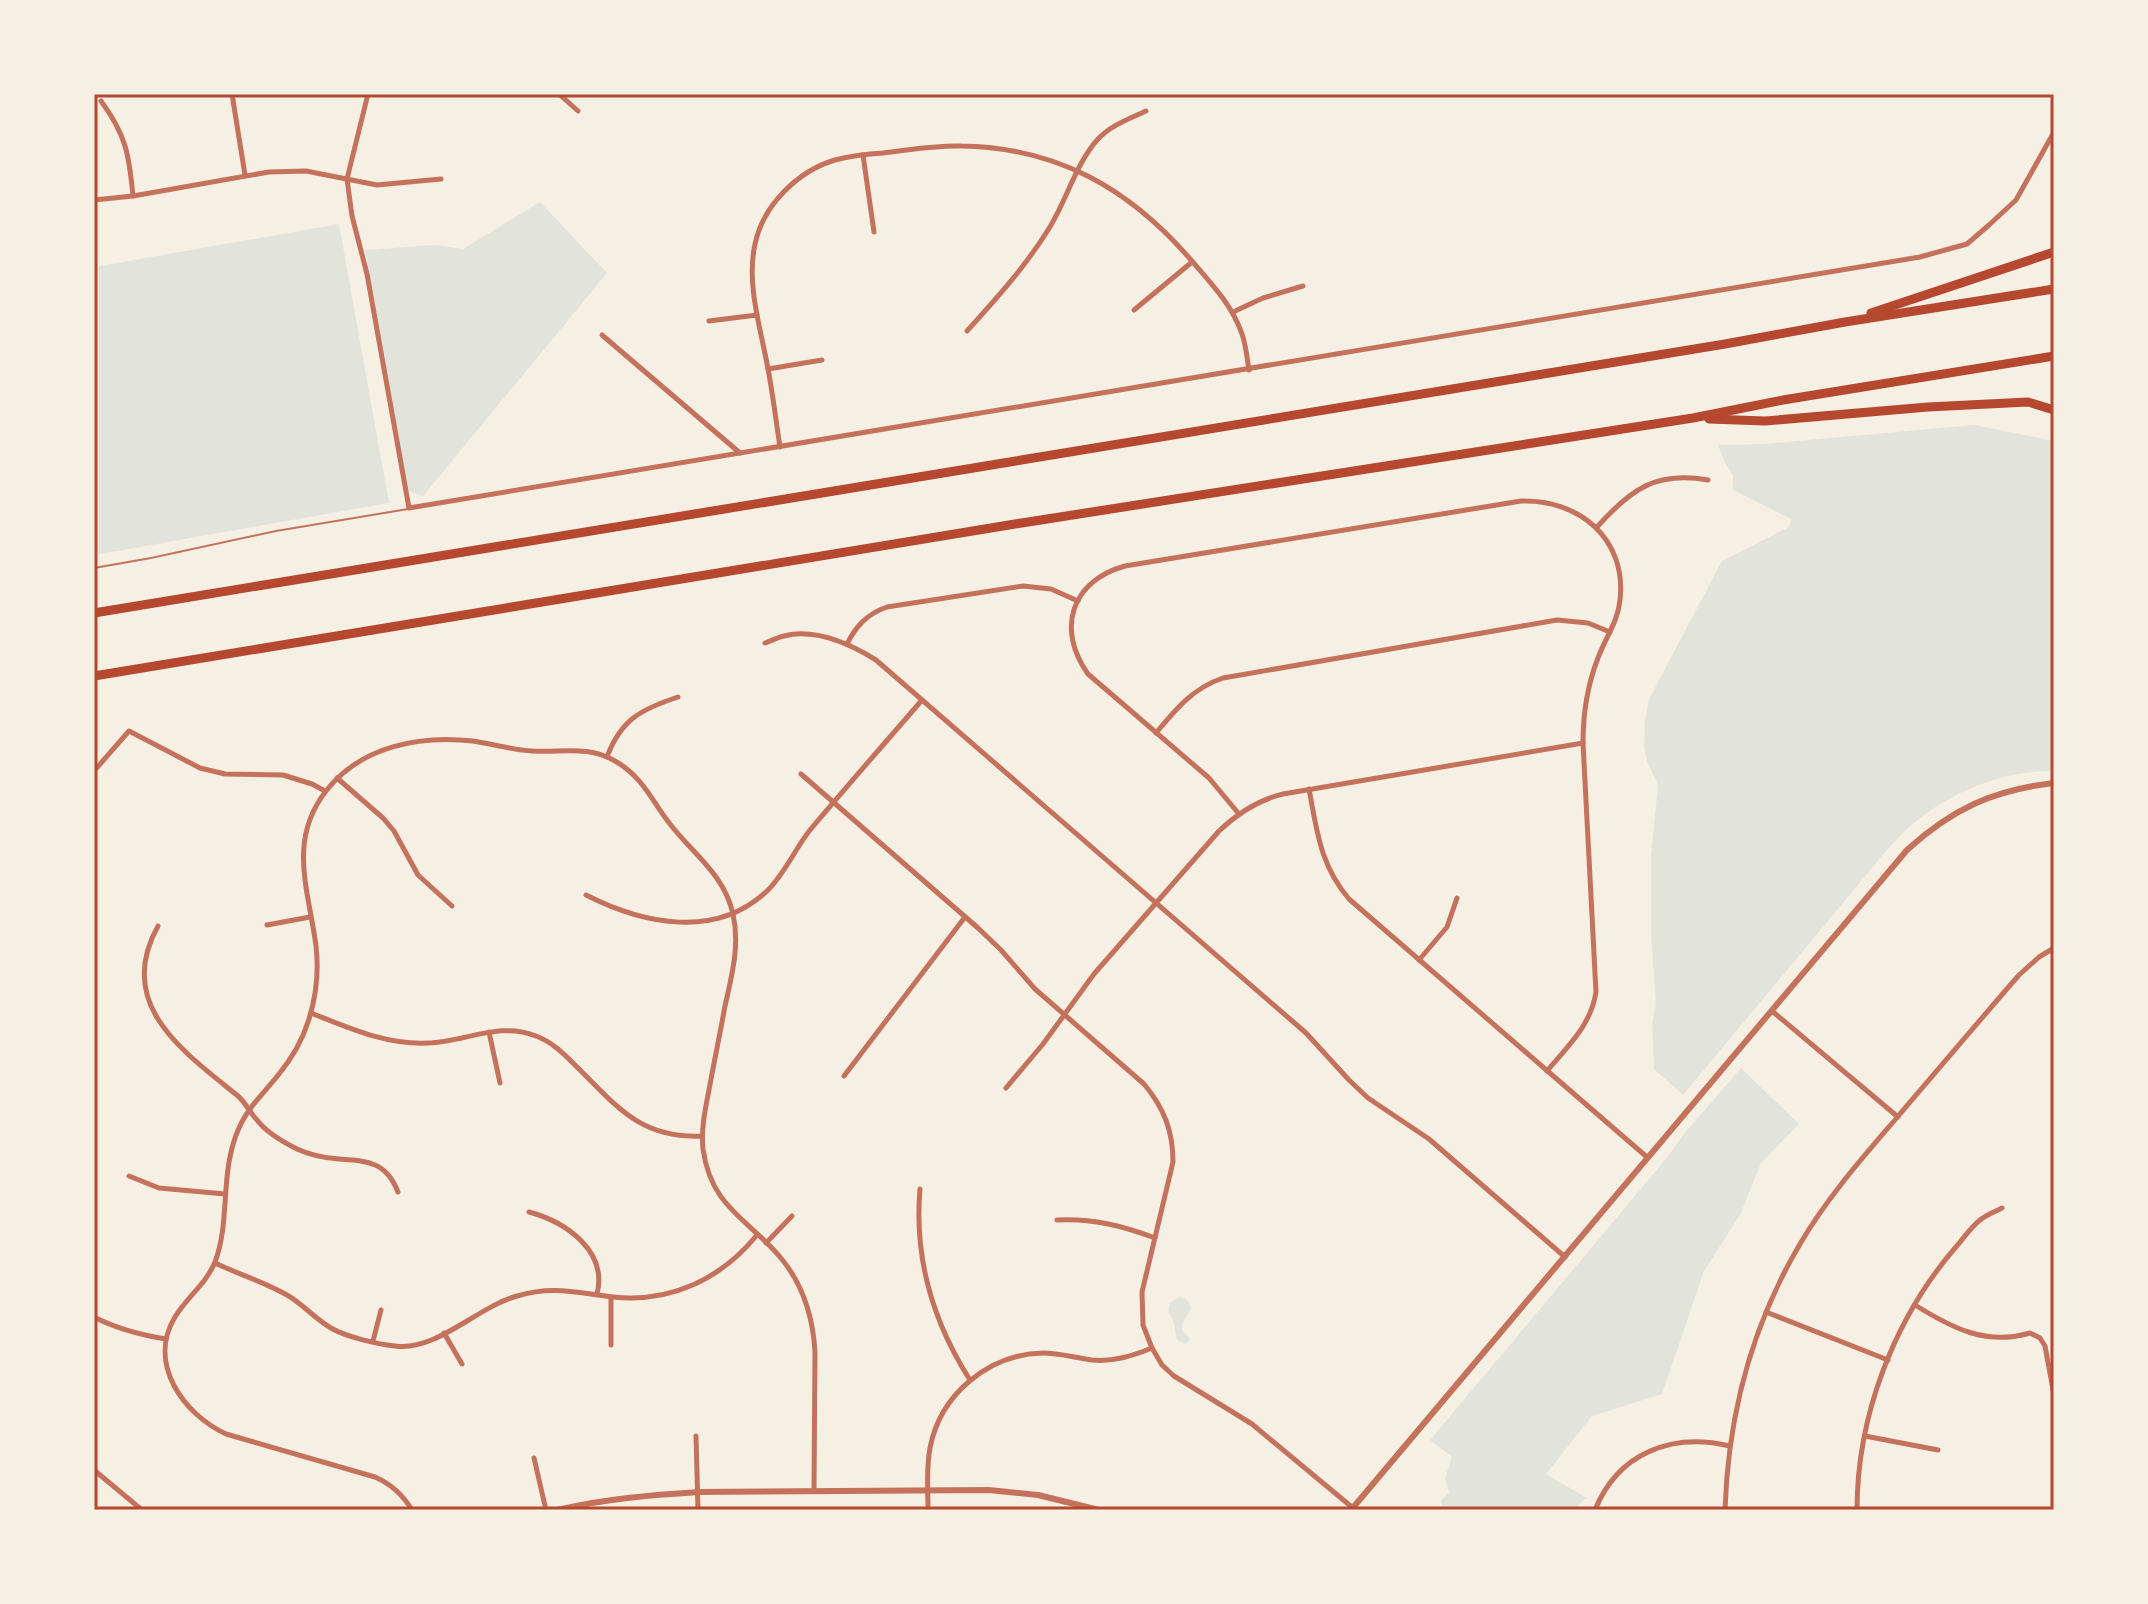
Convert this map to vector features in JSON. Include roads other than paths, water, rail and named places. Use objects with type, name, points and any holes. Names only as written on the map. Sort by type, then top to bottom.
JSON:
[{"type":"highway","points":[[1845,322],[2054,252]]},
{"type":"highway","points":[[94,613],[2054,289]]},
{"type":"highway","points":[[94,676],[1000,526],[1693,418],[1783,400],[2054,356]]},
{"type":"highway","points":[[1693,418],[1765,421],[2028,402],[2054,410]]},
{"type":"street","points":[[232,94],[245,175]]},
{"type":"street","points":[[368,94],[347,179],[409,508],[1905,260],[1967,244],[2016,200],[2054,132]]},
{"type":"street","points":[[559,94],[578,111]]},
{"type":"street","points":[[101,101],[125,141],[133,196]]},
{"type":"street","points":[[967,331],[1030,258],[1099,138],[1112,127],[1146,111]]},
{"type":"street","points":[[780,447],[757,315],[753,275],[755,243],[772,207],[798,179],[833,161],[863,155],[940,146],[983,146],[1058,162],[1101,182],[1160,226],[1221,295],[1233,312],[1244,338],[1249,370]]},
{"type":"street","points":[[863,155],[874,232]]},
{"type":"street","points":[[94,200],[269,172],[306,171],[377,185],[441,179]]},
{"type":"street","points":[[1134,310],[1192,262]]},
{"type":"street","points":[[1233,312],[1263,298],[1303,286]]},
{"type":"street","points":[[709,321],[757,315]]},
{"type":"street","points":[[602,335],[741,454]]},
{"type":"street","points":[[768,369],[822,360]]},
{"type":"street","points":[[1597,527],[1626,497],[1644,485],[1678,477],[1708,480]]},
{"type":"street","points":[[1239,814],[1209,778],[1088,674],[1079,661],[1073,647],[1072,616],[1085,589],[1096,578],[1125,566],[1521,501],[1552,503],[1567,508],[1597,527],[1614,557],[1621,587],[1616,618],[1591,677],[1583,720],[1596,992],[1594,1006],[1584,1026],[1547,1071]]},
{"type":"street","points":[[847,644],[862,621],[887,607],[1023,586],[1051,589],[1078,601]]},
{"type":"street","points":[[1156,733],[1186,697],[1223,678],[1557,620],[1588,623],[1610,632]]},
{"type":"street","points":[[765,643],[785,635],[832,639],[876,660],[1306,1033],[1368,1098],[1429,1139],[1565,1257]]},
{"type":"street","points":[[607,757],[626,723],[652,705],[678,697]]},
{"type":"street","points":[[586,895],[624,912],[663,921],[704,921],[724,918],[733,913],[768,890],[803,839],[922,700]]},
{"type":"street","points":[[94,771],[129,731],[200,768],[225,774],[283,775],[325,791]]},
{"type":"street","points":[[412,1510],[400,1493],[375,1477],[226,1434],[212,1427],[175,1389],[165,1361],[166,1339],[171,1324],[215,1263],[221,1243],[232,1146],[239,1128],[249,1110],[290,1060],[311,1013],[317,963],[302,867],[310,819],[325,791],[359,761],[394,746],[434,740],[479,742],[526,751],[583,750],[607,757],[629,770],[646,787],[679,835],[716,874],[724,888],[733,913],[735,957],[702,1136],[707,1168],[721,1197],[730,1210],[777,1253],[795,1278],[807,1306],[815,1352],[814,1491]]},
{"type":"street","points":[[1006,1088],[1043,1044],[1094,974],[1219,831],[1258,802],[1309,789],[1583,743]]},
{"type":"street","points":[[801,774],[965,917],[1001,950],[1035,989],[1144,1084],[1164,1112],[1170,1128],[1173,1162],[1143,1284],[1143,1325],[1152,1348],[1162,1365],[1174,1376],[1252,1424],[1352,1509],[1907,850],[1928,831],[1961,809],[2016,788],[2054,783]]},
{"type":"street","points":[[337,778],[383,818],[394,831],[418,875],[452,906]]},
{"type":"street","points":[[1309,789],[1320,846],[1331,874],[1349,899],[1648,1158]]},
{"type":"street","points":[[1419,960],[1447,927],[1457,898]]},
{"type":"street","points":[[267,925],[310,917]]},
{"type":"street","points":[[844,1076],[965,917]]},
{"type":"street","points":[[158,926],[146,962],[146,987],[153,1011],[166,1033],[220,1083],[241,1098],[258,1122],[295,1148],[324,1157],[375,1164],[392,1178],[398,1192]]},
{"type":"street","points":[[1725,1510],[1730,1446],[1744,1376],[1766,1312],[1815,1219],[1837,1188],[2019,975],[2054,948]]},
{"type":"street","points":[[1772,1011],[1898,1117]]},
{"type":"street","points":[[311,1013],[360,1033],[395,1041],[430,1043],[511,1030],[535,1035],[557,1047],[637,1122],[669,1134],[702,1136]]},
{"type":"street","points":[[489,1032],[500,1083]]},
{"type":"street","points":[[129,1176],[166,1190],[225,1194]]},
{"type":"street","points":[[920,1189],[919,1230],[928,1289],[945,1337],[970,1380]]},
{"type":"street","points":[[1857,1510],[1865,1436],[1888,1360],[1915,1305],[1943,1262],[1978,1221],[2002,1208]]},
{"type":"street","points":[[529,1212],[564,1227],[591,1252],[599,1272],[597,1294]]},
{"type":"street","points":[[766,1243],[792,1216]]},
{"type":"street","points":[[1057,1220],[1106,1223],[1155,1238]]},
{"type":"street","points":[[215,1263],[285,1294],[330,1328],[398,1347],[427,1342],[516,1296],[564,1290],[611,1297],[647,1298],[679,1291],[729,1264],[757,1235]]},
{"type":"street","points":[[611,1297],[611,1345]]},
{"type":"street","points":[[1915,1305],[1937,1319],[1983,1338],[2014,1338],[2030,1333],[2040,1338],[2045,1346],[2054,1395]]},
{"type":"street","points":[[373,1341],[381,1310]]},
{"type":"street","points":[[1766,1312],[1888,1360]]},
{"type":"street","points":[[94,1317],[119,1329],[166,1339]]},
{"type":"street","points":[[444,1333],[462,1364]]},
{"type":"street","points":[[928,1510],[928,1466],[933,1434],[948,1405],[970,1380],[994,1365],[1025,1355],[1058,1354],[1109,1360],[1152,1348]]},
{"type":"street","points":[[696,1436],[698,1510]]},
{"type":"street","points":[[1865,1436],[1938,1450]]},
{"type":"street","points":[[1595,1510],[1616,1476],[1652,1450],[1697,1441],[1730,1446]]},
{"type":"street","points":[[534,1458],[546,1510]]},
{"type":"street","points":[[94,1470],[142,1510]]},
{"type":"street","points":[[557,1510],[642,1496],[699,1492],[928,1491],[1014,1492],[1062,1499],[1099,1510]]},
{"type":"lane","points":[[94,568],[409,508]]}]
